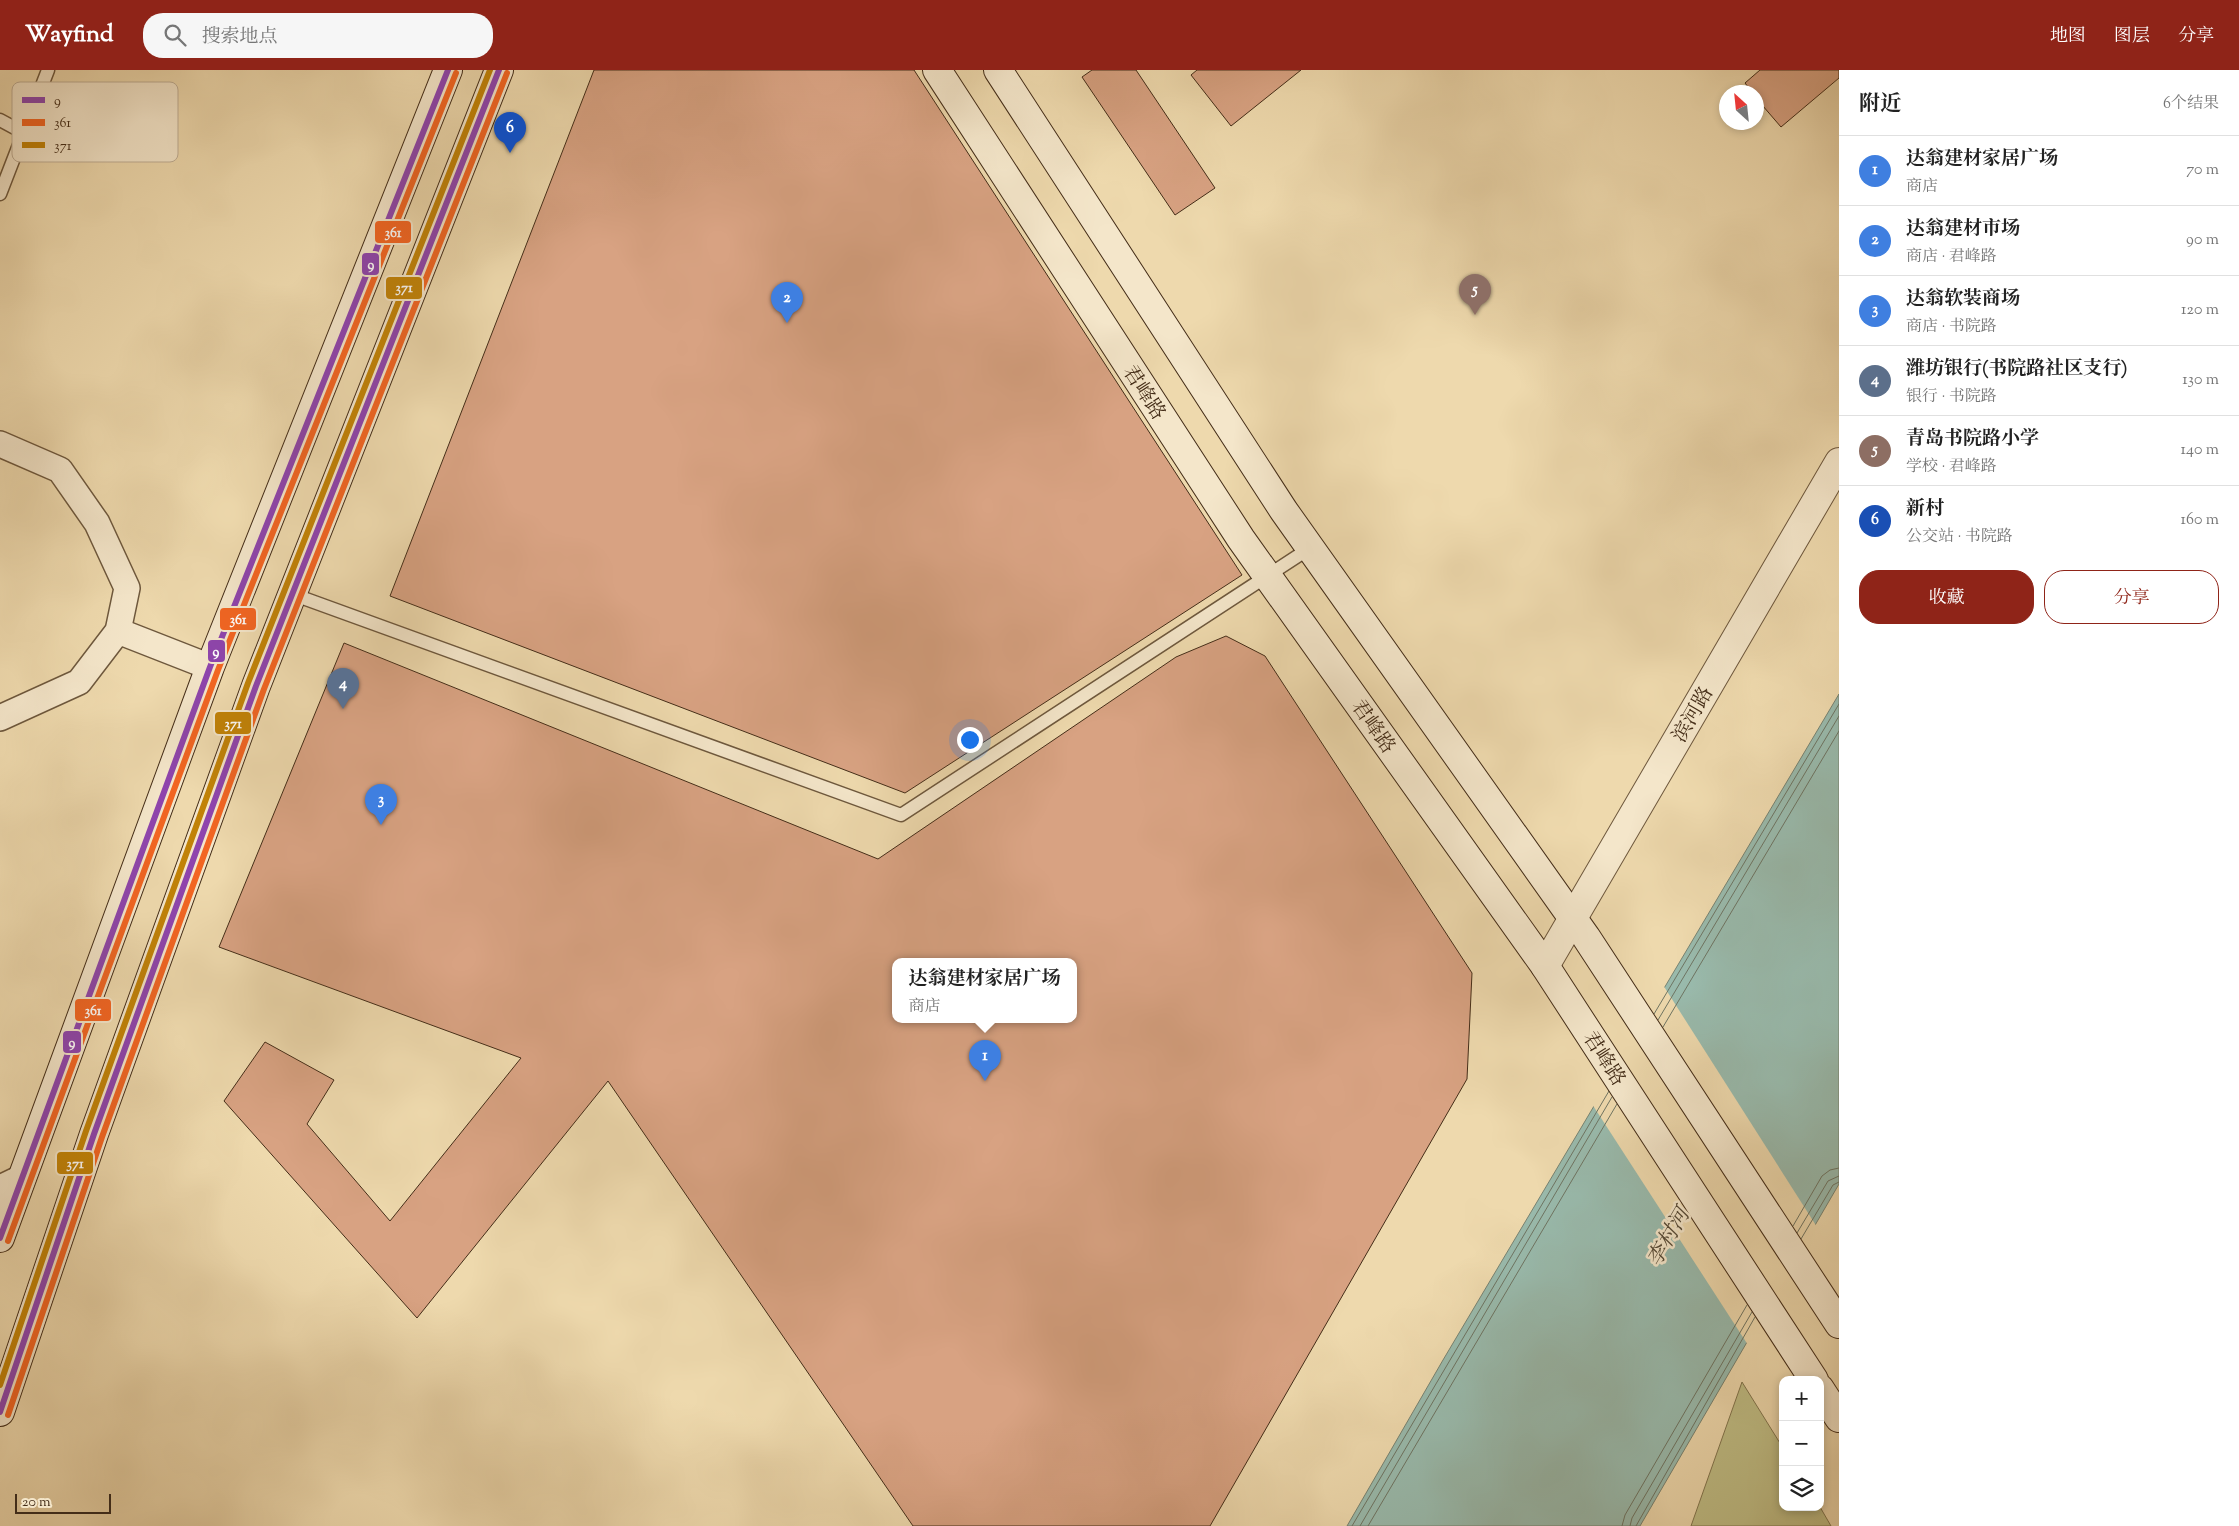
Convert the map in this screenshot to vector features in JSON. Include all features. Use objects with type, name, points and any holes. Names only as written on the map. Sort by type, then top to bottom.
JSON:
[{"type":"main road","points":[[0,1238],[10,1183],[210,667],[448,70]]},
{"type":"main road","points":[[0,1412],[94,1134],[256,686],[499,70]]},
{"type":"main road","name":"君峰路","points":[[936,70],[1268,577],[1544,966],[1811,1376]]},
{"type":"main road","points":[[998,70],[1284,511],[1573,918],[1839,1324]]},
{"type":"main road","name":"滨河路","points":[[1544,966],[1839,462]]},
{"type":"main road","points":[[1824,1395],[1839,1418]]},
{"type":"street","points":[[0,444],[60,470],[97,523],[127,588],[118,631],[79,682],[0,718]]},
{"type":"street","points":[[118,631],[210,667]]},
{"type":"lane","points":[[43,82],[48,70]]},
{"type":"lane","points":[[0,120],[12,126]]},
{"type":"lane","points":[[0,194],[13,162]]},
{"type":"lane","points":[[292,594],[901,815],[1310,548]]},
{"type":"shaded area","points":[[1742,1382],[1779,1442],[1779,1511],[1822,1511],[1831,1526],[1691,1526]]},
{"type":"water","name":"李村河","points":[[1839,694],[1839,1184],[1640,1526],[1347,1526],[1443,1360]]},
{"type":"pier","points":[[1663,985],[1817,1227],[1748,1345],[1592,1104]]},
{"type":"building","points":[[594,70],[914,70],[1242,575],[905,793],[390,596]]},
{"type":"building","points":[[1092,70],[1136,70],[1215,188],[1175,215],[1082,77]]},
{"type":"building","points":[[1197,70],[1301,70],[1231,126],[1191,75]]},
{"type":"building","points":[[1760,70],[1839,70],[1839,78],[1781,127],[1764,107],[1764,85],[1747,85],[1745,83]]},
{"type":"building","points":[[1226,636],[1265,656],[1472,973],[1467,1079],[1210,1526],[913,1526],[608,1081],[417,1318],[224,1101],[265,1042],[334,1080],[307,1124],[390,1221],[521,1058],[219,947],[344,643],[878,859],[1176,657]]},
{"type":"transit line","name":"9","points":[[0,1238],[210,667],[448,70]]},
{"type":"transit line","name":"371","points":[[0,1385],[86,1131],[248,683],[490,70]]},
{"type":"transit line","name":"9","points":[[0,1412],[94,1134],[256,686],[499,70]]},
{"type":"transit line","name":"361","points":[[8,1241],[218,670],[456,73]]},
{"type":"transit line","name":"361","points":[[8,1415],[102,1137],[264,689],[507,73]]},
{"type":"place","name":"新村","points":[[510,153]]},
{"type":"place","name":"青岛书院路小学","points":[[1475,315]]},
{"type":"place","name":"达翁建材市场","points":[[787,323]]},
{"type":"place","name":"潍坊银行(书院路社区支行)","points":[[343,709]]},
{"type":"place","name":"达翁软装商场","points":[[381,825]]},
{"type":"place","name":"达翁建材家居广场","points":[[985,1081]]}]
